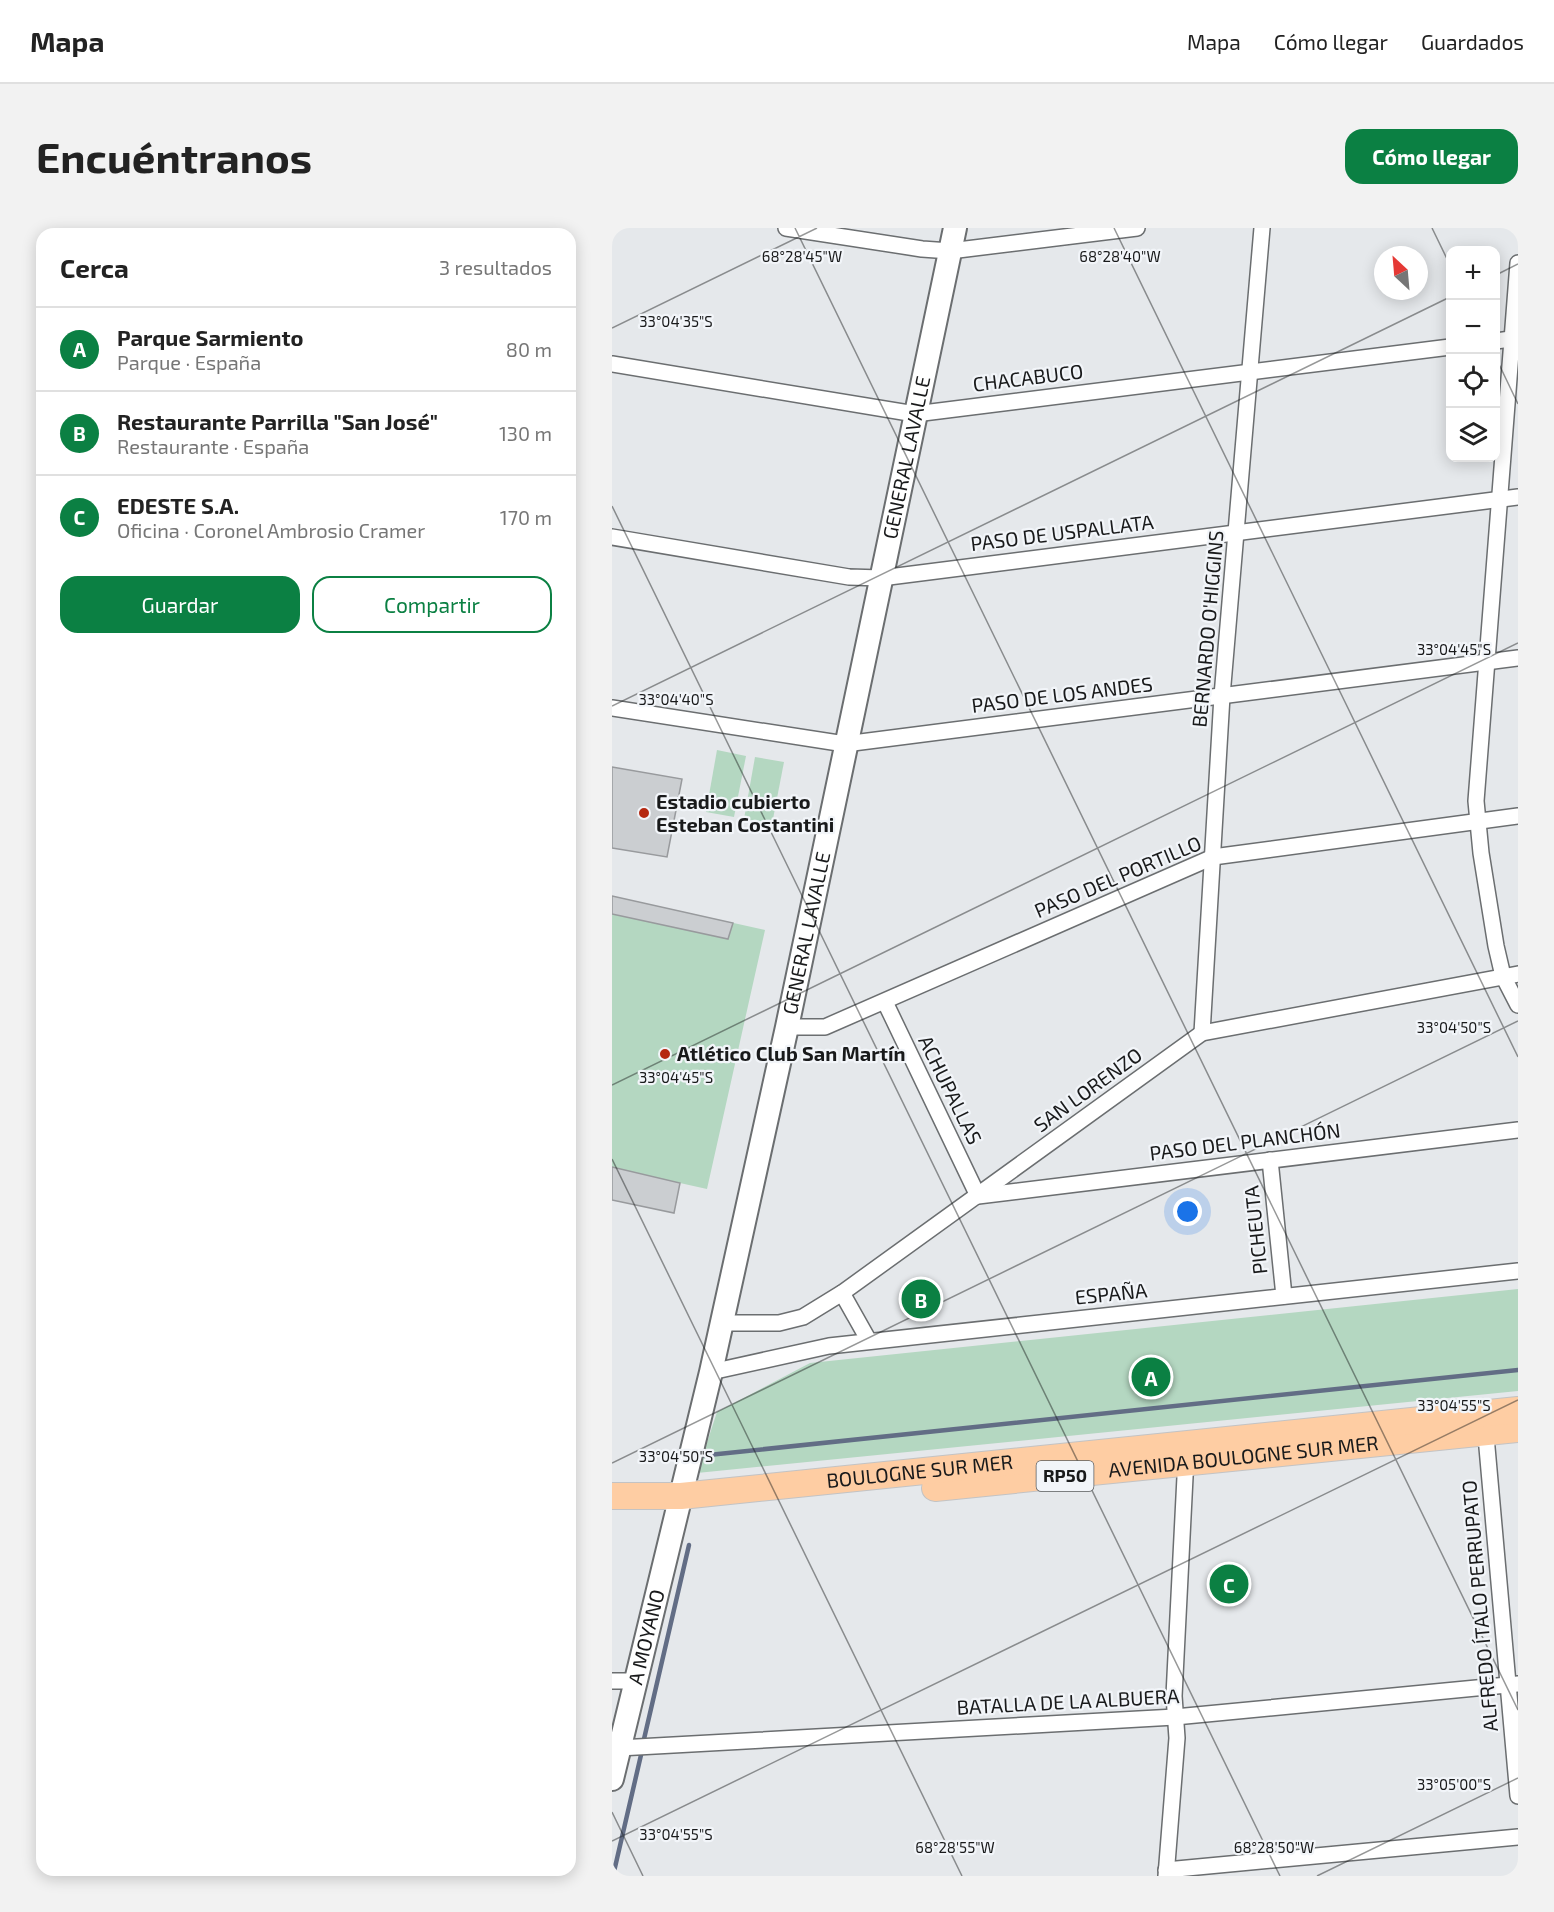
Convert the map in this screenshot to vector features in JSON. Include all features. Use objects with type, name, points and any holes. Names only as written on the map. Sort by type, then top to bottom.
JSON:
[{"type":"main road","name":"GENERAL LAVALLE","points":[[678,1504],[711,1372],[787,1027],[955,228]]},
{"type":"main road","name":"RP50","points":[[1485,1423],[1518,1410]]},
{"type":"main road","name":"AVENIDA BOULOGNE SUR MER","points":[[1186,1455],[1485,1423],[1518,1429]]},
{"type":"main road","name":"BOULOGNE SUR MER","points":[[678,1504],[1186,1455]]},
{"type":"main road","name":"RP50","points":[[612,1496],[678,1504]]},
{"type":"main road","name":"RP50","points":[[612,1514],[678,1504]]},
{"type":"main road","name":"A MOYANO","points":[[612,1779],[678,1504]]},
{"type":"street","points":[[786,228],[922,249],[950,251],[1137,228]]},
{"type":"street","name":"BERNARDO O'HIGGINS","points":[[1202,1033],[1222,696],[1262,228]]},
{"type":"street","points":[[1518,263],[1516,338],[1477,781],[1477,822],[1490,915],[1518,1005]]},
{"type":"street","points":[[1500,340],[1516,338]]},
{"type":"street","name":"CHACABUCO","points":[[612,364],[915,414],[1446,347]]},
{"type":"street","name":"PASO DE USPALLATA","points":[[612,537],[849,577],[881,578],[1518,497]]},
{"type":"street","name":"PASO DE LOS ANDES","points":[[612,708],[845,744],[1518,658]]},
{"type":"street","name":"PASO DEL PORTILLO","points":[[787,1027],[825,1027],[1213,857],[1518,816]]},
{"type":"street","name":"SAN LORENZO","points":[[721,1323],[779,1323],[803,1317],[842,1293],[1202,1033],[1510,975]]},
{"type":"street","name":"ACHUPALLAS","points":[[885,1002],[978,1196]]},
{"type":"street","name":"PASO DEL PLANCHÓN","points":[[978,1196],[1518,1130]]},
{"type":"street","name":"PICHEUTA","points":[[1270,1161],[1284,1296]]},
{"type":"street","name":"ESPAÑA","points":[[711,1372],[797,1352],[869,1341],[1518,1271]]},
{"type":"street","points":[[842,1293],[869,1341]]},
{"type":"street","name":"ALFREDO ÍTALO PERRUPATO","points":[[1485,1423],[1513,1684],[1518,1796]]},
{"type":"street","points":[[1186,1455],[1174,1684],[1177,1738],[1166,1873],[1518,1837]]},
{"type":"street","points":[[612,1681],[636,1681]]},
{"type":"street","name":"BATALLA DE LA ALBUERA","points":[[619,1748],[1175,1717],[1513,1684]]},
{"type":"green space","points":[[717,750],[746,756],[734,817],[706,812]]},
{"type":"green space","points":[[755,757],[784,762],[772,824],[744,819]]},
{"type":"green space","name":"Atlético Club San Martín","points":[[612,896],[765,930],[707,1189],[680,1183],[674,1213],[612,1200]]},
{"type":"green space","points":[[1518,1289],[1518,1391],[697,1473],[717,1412],[810,1363]]},
{"type":"building","name":"Estadio cubierto Esteban Costantini","points":[[612,767],[682,779],[667,857],[612,848]]},
{"type":"building","points":[[612,896],[733,923],[728,939],[612,914]]},
{"type":"building","points":[[612,1167],[680,1183],[674,1213],[612,1200]]},
{"type":"waterway","points":[[699,1456],[1518,1370]]},
{"type":"waterway","points":[[644,1739],[689,1545]]},
{"type":"waterway","points":[[613,1876],[641,1755]]},
{"type":"place","name":"Estadio cubierto Esteban Costantini","points":[[644,813]]},
{"type":"place","name":"Atlético Club San Martín","points":[[665,1054]]},
{"type":"place","name":"Restaurante Parrilla \"San José\"","points":[[921,1299]]},
{"type":"place","name":"Parque Sarmiento","points":[[1151,1377]]},
{"type":"place","name":"EDESTE S.A.","points":[[1229,1584]]}]
